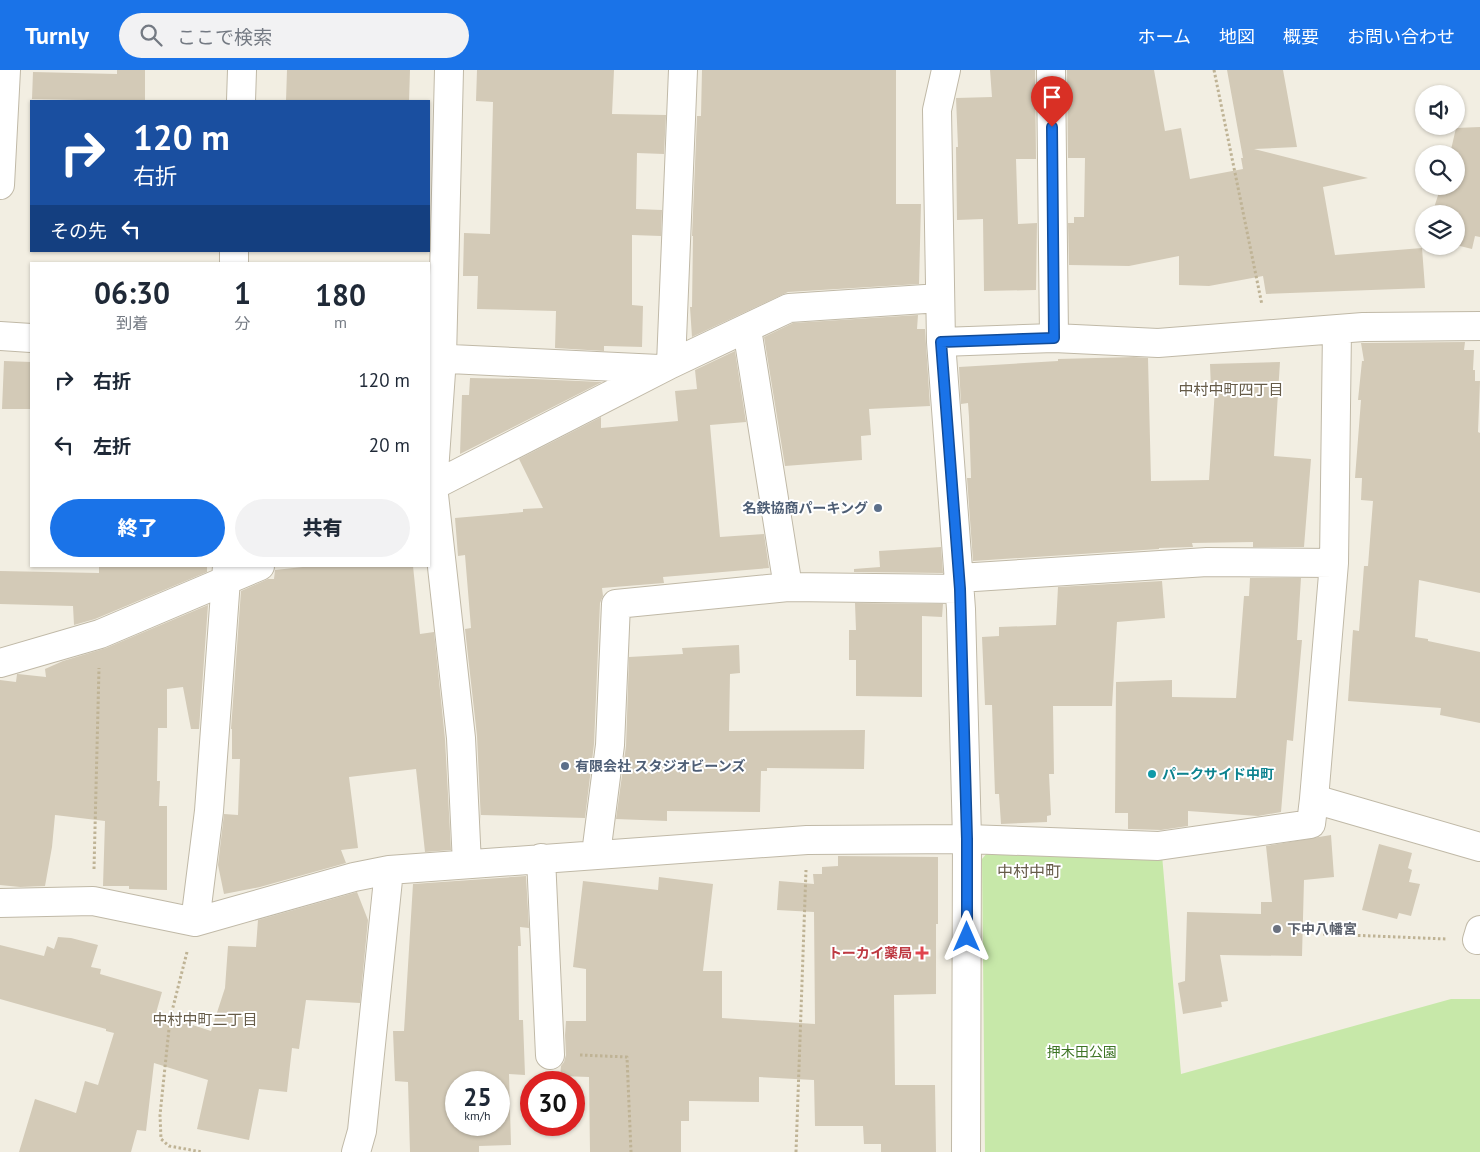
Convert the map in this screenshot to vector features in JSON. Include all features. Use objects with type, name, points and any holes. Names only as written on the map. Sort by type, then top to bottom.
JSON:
[{"type":"street","points":[[0,185],[6,70]]},
{"type":"street","points":[[241,100],[242,70]]},
{"type":"street","points":[[449,70],[435,358],[431,487],[461,738],[467,864]]},
{"type":"street","points":[[666,367],[683,70]]},
{"type":"street","points":[[946,70],[937,110],[940,298],[941,342],[959,584],[967,839],[966,1152]]},
{"type":"street","points":[[1051,70],[1054,338]]},
{"type":"street","points":[[431,487],[666,367],[789,308],[940,298]]},
{"type":"street","points":[[941,342],[1054,338],[1158,343],[1363,327],[1480,326]]},
{"type":"street","points":[[747,329],[788,587]]},
{"type":"street","points":[[0,903],[93,902],[195,922],[354,877],[389,870],[807,840],[967,839],[1158,846],[1311,824],[1334,563],[1337,329]]},
{"type":"street","points":[[0,336],[30,338]]},
{"type":"street","points":[[435,358],[666,367]]},
{"type":"street","points":[[596,854],[610,745],[616,604],[788,587],[959,584],[1206,562],[1334,563]]},
{"type":"street","points":[[0,663],[100,634],[227,574],[256,567]]},
{"type":"street","points":[[195,922],[209,812],[227,574]]},
{"type":"street","points":[[1314,799],[1480,848]]},
{"type":"street","points":[[541,858],[550,1055]]},
{"type":"street","points":[[356,1152],[362,1130],[389,870]]},
{"type":"path","points":[[1214,70],[1268,335]]},
{"type":"path","points":[[93,902],[100,634]]},
{"type":"path","points":[[796,1152],[807,840]]},
{"type":"path","points":[[195,922],[170,1019],[160,1123],[161,1139],[169,1146],[202,1152]]},
{"type":"path","points":[[1322,934],[1478,935]]},
{"type":"path","points":[[550,1055],[626,1057],[631,1152]]},
{"type":"green space","name":"押木田公園","points":[[992,847],[1162,855],[1181,1074],[1451,999],[1480,999],[1480,1152],[985,1152],[982,859]]},
{"type":"building","points":[[117,70],[145,70],[145,100],[32,99],[33,72],[117,74]]},
{"type":"building","points":[[287,70],[410,70],[409,100],[286,100]]},
{"type":"building","points":[[477,70],[614,70],[612,114],[666,115],[664,154],[637,153],[636,209],[662,210],[661,236],[632,235],[632,305],[643,306],[642,347],[604,346],[604,351],[555,348],[556,311],[477,309],[478,276],[463,276],[464,233],[490,234],[493,102],[476,101]]},
{"type":"building","points":[[702,70],[896,70],[896,204],[921,204],[919,284],[788,292],[692,337],[690,307],[692,307],[692,236],[697,116],[701,116]]},
{"type":"building","points":[[990,70],[1035,70],[1036,159],[1016,159],[1018,224],[1037,223],[1036,290],[984,291],[983,219],[957,220],[956,147],[958,147],[956,98],[992,97]]},
{"type":"building","points":[[1067,70],[1154,70],[1165,131],[1181,128],[1190,179],[1243,169],[1241,158],[1243,158],[1227,70],[1283,70],[1297,147],[1254,149],[1368,178],[1323,187],[1335,255],[1415,249],[1415,255],[1423,255],[1425,288],[1266,294],[1263,276],[1209,286],[1179,285],[1179,256],[1129,266],[1069,265],[1068,223],[1074,223],[1074,217],[1084,217],[1085,158],[1068,158]]},
{"type":"building","points":[[1480,127],[1480,237],[1475,236],[1472,249],[1465,247],[1465,205],[1435,205],[1438,195],[1465,195],[1465,145],[1452,145],[1454,135],[1465,135],[1465,128]]},
{"type":"building","points":[[918,315],[917,329],[925,329],[930,406],[869,409],[871,435],[861,436],[862,460],[785,466],[764,337],[793,323]]},
{"type":"building","points":[[1465,342],[1464,350],[1474,350],[1473,370],[1475,370],[1475,381],[1480,381],[1478,432],[1480,433],[1480,593],[1419,580],[1415,637],[1480,652],[1480,723],[1440,715],[1441,708],[1348,701],[1353,630],[1359,631],[1364,566],[1368,566],[1373,501],[1361,500],[1362,478],[1355,478],[1361,400],[1358,400],[1362,361],[1364,361],[1361,343]]},
{"type":"building","points":[[735,351],[746,422],[710,425],[720,537],[764,534],[769,568],[663,577],[664,583],[602,588],[594,744],[585,818],[481,815],[481,822],[477,736],[465,629],[471,628],[465,555],[458,556],[455,518],[523,512],[523,509],[543,508],[519,459],[601,417],[601,428],[678,421],[675,391],[697,389],[695,370]]},
{"type":"building","points":[[1148,358],[1151,481],[1209,480],[1215,389],[1211,389],[1210,364],[1280,362],[1274,456],[1311,459],[1304,547],[1253,547],[1253,542],[1192,543],[1193,547],[973,561],[967,478],[971,478],[968,403],[961,404],[959,367],[1058,361],[1058,359]]},
{"type":"building","points":[[4,361],[30,362],[30,409],[2,409]]},
{"type":"building","points":[[470,378],[602,382],[460,454],[462,395],[469,395]]},
{"type":"building","points":[[941,547],[943,573],[854,572],[854,569],[880,567],[879,551]]},
{"type":"building","points":[[99,567],[207,567],[207,572],[95,619],[74,625],[73,606],[0,604],[0,571],[99,573]]},
{"type":"building","points":[[303,567],[413,567],[420,634],[434,632],[445,739],[451,850],[425,852],[416,769],[349,777],[358,848],[341,850],[346,863],[260,887],[224,894],[218,865],[224,814],[238,815],[240,759],[232,759],[231,729],[241,591],[268,579],[274,579],[275,570]]},
{"type":"building","points":[[1250,578],[1301,578],[1297,640],[1302,640],[1293,741],[1287,740],[1281,812],[1258,816],[1188,811],[1188,826],[1161,830],[1128,829],[1128,813],[1115,813],[1116,682],[1172,680],[1172,697],[1236,698],[1244,596],[1249,596]]},
{"type":"building","points":[[1162,581],[1165,618],[1117,622],[1112,706],[1053,706],[1054,774],[1049,774],[1051,815],[1047,816],[1047,822],[1001,824],[999,794],[995,794],[992,705],[985,705],[982,637],[999,636],[999,627],[1056,625],[1058,587]]},
{"type":"building","points":[[855,603],[943,604],[942,617],[922,616],[922,697],[856,696],[856,660],[849,660],[849,630],[856,630]]},
{"type":"building","points":[[208,605],[199,729],[191,729],[183,687],[167,689],[167,728],[158,728],[157,781],[160,781],[159,806],[167,806],[167,890],[129,889],[129,886],[103,886],[105,821],[55,815],[45,886],[20,887],[0,885],[0,680],[16,682],[17,674],[46,677],[45,669],[63,661],[106,648]]},
{"type":"building","points":[[739,645],[740,673],[730,674],[729,731],[865,730],[864,769],[767,768],[767,771],[761,771],[760,812],[667,811],[667,821],[616,819],[626,746],[629,657],[683,654],[682,648]]},
{"type":"building","points":[[1331,835],[1334,877],[1304,880],[1302,956],[1220,955],[1228,1001],[1221,1002],[1222,1007],[1183,1014],[1178,983],[1185,981],[1187,912],[1261,914],[1261,902],[1272,902],[1266,846]]},
{"type":"building","points":[[1379,844],[1412,853],[1408,868],[1412,870],[1409,882],[1420,884],[1411,916],[1399,913],[1397,919],[1362,910]]},
{"type":"building","points":[[838,856],[938,857],[936,994],[894,995],[895,1085],[935,1085],[936,1152],[881,1152],[881,1144],[864,1144],[863,1126],[815,1126],[814,1080],[759,1077],[759,1102],[689,1101],[689,1121],[681,1121],[681,1152],[590,1152],[589,1077],[585,1077],[585,1071],[560,1071],[566,1055],[566,1021],[586,1021],[586,969],[573,967],[583,881],[658,890],[659,877],[713,884],[703,971],[722,971],[722,1018],[815,1024],[814,912],[777,910],[779,881],[814,884],[813,874],[822,874],[822,867],[838,866]]},
{"type":"building","points":[[526,876],[529,928],[520,927],[521,946],[518,946],[519,1020],[523,1020],[525,1071],[520,1071],[520,1075],[510,1074],[510,1071],[445,1071],[445,1136],[510,1136],[510,1110],[511,1145],[479,1146],[479,1152],[410,1152],[408,1082],[395,1081],[393,1031],[404,1031],[413,884]]},
{"type":"building","points":[[357,892],[368,920],[360,1003],[306,1000],[299,1049],[292,1048],[287,1092],[259,1089],[249,1140],[197,1129],[208,1080],[154,1063],[146,1131],[137,1130],[131,1152],[19,1152],[35,1099],[76,1113],[85,1081],[98,1085],[114,1033],[106,1031],[106,1029],[0,999],[0,945],[44,956],[47,946],[54,949],[58,937],[71,938],[98,945],[91,967],[101,969],[100,974],[162,992],[156,1013],[211,1031],[225,988],[228,946],[256,947],[258,920]]},
{"type":"place","name":"名鉄協商パーキング","points":[[878,508]]},
{"type":"place","name":"有限会社 スタジオビーンズ","points":[[565,766]]},
{"type":"place","name":"パークサイド中町","points":[[1152,774]]},
{"type":"place","name":"下中八幡宮","points":[[1277,929]]},
{"type":"place","name":"トーカイ薬局","points":[[922,953]]},
{"type":"district","name":"中村中町四丁目","points":[[1231,390]]},
{"type":"district","name":"中村中町","points":[[1029,871]]},
{"type":"district","name":"中村中町二丁目","points":[[205,1020]]},
{"type":"route","points":[[967,937],[967,839],[960,589],[943,392],[941,342],[1054,338],[1052,127]]}]
